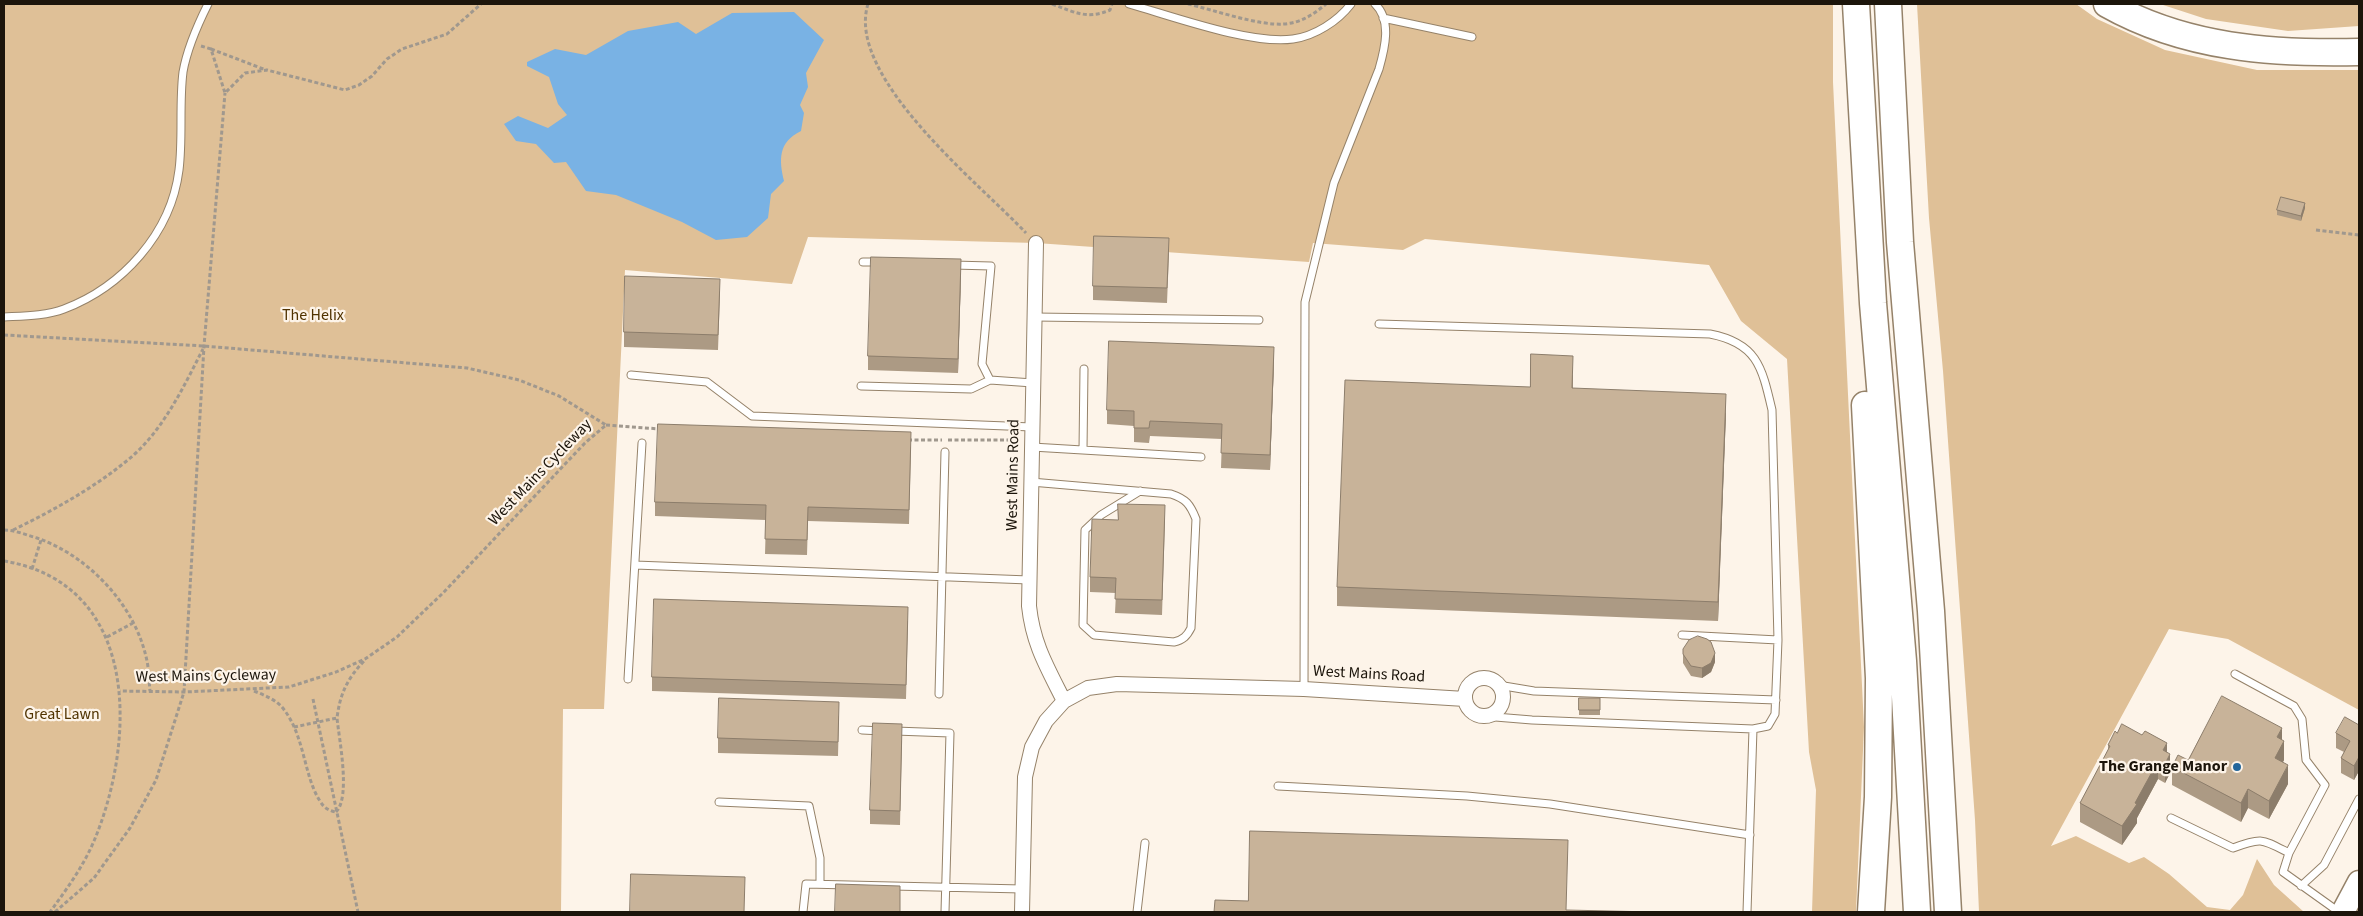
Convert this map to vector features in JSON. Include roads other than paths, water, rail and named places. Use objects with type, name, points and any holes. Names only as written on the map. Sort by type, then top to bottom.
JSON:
[{"type":"highway","points":[[1888,4],[1900,242],[1931,611],[1948,912]]},
{"type":"highway","points":[[2107,4],[2164,30],[2215,43],[2266,51],[2359,52]]},
{"type":"highway","points":[[1856,10],[1865,418],[1879,678],[1878,797],[1871,912]]},
{"type":"highway","points":[[1856,10],[1873,303],[1903,661],[1917,912]]},
{"type":"main road","points":[[2344,912],[2359,882]]},
{"type":"street","name":"West Mains Road","points":[[1036,243],[1029,606],[1032,631],[1041,657],[1064,700]]},
{"type":"street","points":[[1478,679],[1490,679],[1498,685],[1502,694],[1502,703],[1494,713],[1483,716],[1471,711],[1465,699],[1468,686],[1478,679]]},
{"type":"street","name":"West Mains Road","points":[[1022,912],[1024,777],[1032,747],[1046,721],[1064,700],[1088,688],[1116,684],[1304,689],[1465,699]]},
{"type":"lane","points":[[4,317],[62,310],[99,293],[134,265],[154,236],[172,202],[179,172],[184,71],[192,43],[208,4]]},
{"type":"lane","points":[[1129,4],[1219,29],[1272,40],[1295,39],[1312,33],[1332,23],[1351,4]]},
{"type":"lane","points":[[1304,689],[1305,302],[1334,183],[1382,59],[1386,35],[1382,13],[1375,4]]},
{"type":"lane","points":[[1383,18],[1472,37]]},
{"type":"lane","points":[[863,262],[892,263]]},
{"type":"lane","points":[[942,265],[991,266],[982,364],[990,380]]},
{"type":"lane","points":[[1034,317],[1260,320]]},
{"type":"lane","points":[[1380,324],[1710,334],[1728,338],[1746,347],[1758,361],[1765,379],[1772,410],[1778,640],[1776,700],[1773,721],[1762,728],[1753,729],[1532,720],[1483,716]]},
{"type":"lane","points":[[1083,450],[1084,369]]},
{"type":"lane","points":[[631,375],[707,382],[752,416],[1032,438],[1083,450],[1201,456]]},
{"type":"lane","points":[[861,386],[971,389],[990,380],[1033,383]]},
{"type":"lane","points":[[628,679],[642,443]]},
{"type":"lane","points":[[939,694],[946,452]]},
{"type":"lane","points":[[1031,482],[1140,491],[1171,494],[1184,498],[1190,504],[1196,519],[1191,628],[1187,636],[1174,642],[1094,635],[1083,625],[1085,530],[1101,514],[1140,491]]},
{"type":"lane","points":[[635,565],[1030,580]]},
{"type":"lane","points":[[1682,635],[1778,640]]},
{"type":"lane","points":[[2235,674],[2294,706],[2302,719],[2306,760],[2325,785],[2289,853],[2283,872],[2339,912]]},
{"type":"lane","points":[[1498,685],[1534,692],[1776,700]]},
{"type":"lane","points":[[1747,912],[1753,729]]},
{"type":"lane","points":[[862,730],[950,733],[945,912]]},
{"type":"lane","points":[[1278,786],[1467,796],[1550,804],[1750,834]]},
{"type":"lane","points":[[2301,886],[2324,865],[2359,799]]},
{"type":"lane","points":[[719,802],[810,806],[820,858],[820,884]]},
{"type":"lane","points":[[2172,818],[2232,848],[2250,841],[2263,839],[2289,853]]},
{"type":"lane","points":[[1137,912],[1145,843]]},
{"type":"lane","points":[[803,912],[806,884],[1022,888]]},
{"type":"water","points":[[794,12],[824,40],[806,73],[808,87],[800,105],[804,113],[801,131],[788,140],[782,152],[781,166],[784,181],[771,194],[768,218],[747,237],[716,240],[682,222],[616,195],[586,191],[566,162],[554,163],[536,144],[516,141],[504,124],[518,116],[548,128],[567,115],[558,104],[549,77],[527,66],[527,62],[555,49],[586,55],[628,31],[678,22],[696,34],[732,13]]},
{"type":"place","name":"The Grange Manor","points":[[2237,767]]},
{"type":"park label","name":"The Helix","points":[[313,316]]},
{"type":"park label","name":"Great Lawn","points":[[62,715]]}]
